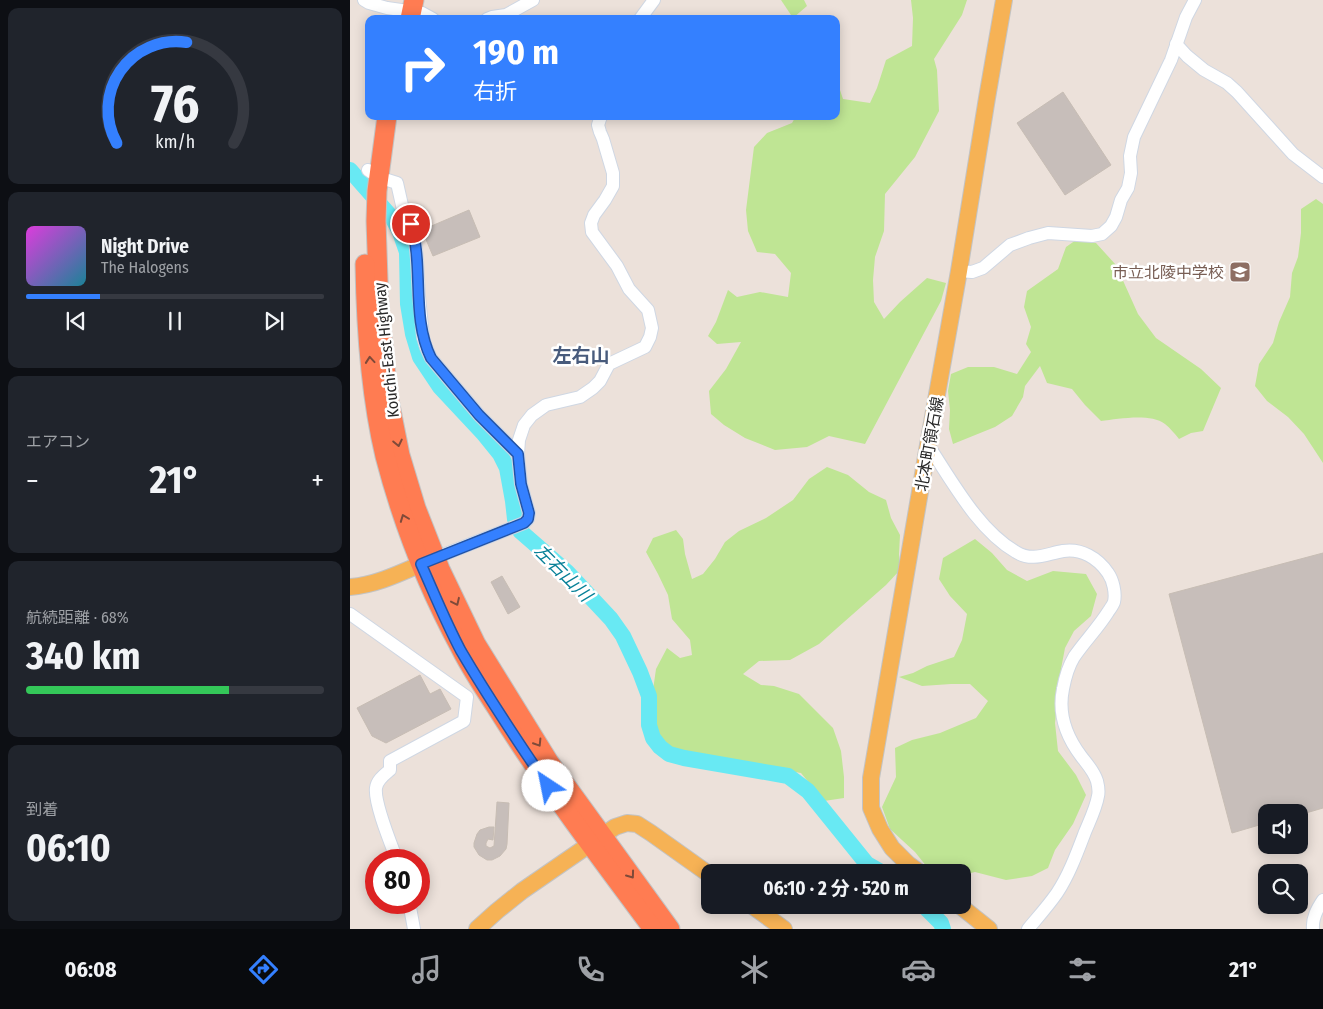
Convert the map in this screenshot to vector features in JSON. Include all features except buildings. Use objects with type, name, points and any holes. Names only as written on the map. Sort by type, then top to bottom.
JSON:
[{"type":"highway","name":"Kouchi-East Highway","points":[[374,120],[370,214],[388,395],[400,455],[416,508],[428,561],[476,644],[596,841],[653,929]]},
{"type":"highway","name":"Kouchi-East Highway","points":[[372,179],[386,120]]},
{"type":"highway","name":"Kouchi-East Highway","points":[[596,841],[670,929]]},
{"type":"main road","name":"北本町領石線","points":[[908,864],[892,848],[880,830],[871,808],[871,778],[1004,0]]},
{"type":"main road","points":[[350,587],[372,583],[428,561]]},
{"type":"main road","points":[[478,929],[522,891],[615,827],[627,823],[637,824],[701,869]]},
{"type":"main road","points":[[763,914],[784,929]]},
{"type":"main road","points":[[970,914],[989,929]]},
{"type":"street","points":[[364,0],[387,8],[426,15]]},
{"type":"street","points":[[506,15],[533,0]]},
{"type":"street","points":[[643,15],[654,0]]},
{"type":"street","points":[[959,271],[972,272],[983,268],[1010,245],[1029,238],[1048,233],[1092,236],[1102,234],[1111,226],[1128,188],[1131,173],[1130,156],[1134,137],[1171,60],[1186,17],[1195,0]]},
{"type":"street","points":[[1176,44],[1204,70],[1227,83],[1237,92],[1293,154],[1323,177]]},
{"type":"street","points":[[428,561],[518,525],[528,519],[529,513],[521,484],[518,454],[519,440],[524,425],[532,415],[546,405],[580,398],[600,381],[609,364],[645,346],[650,337],[652,328],[648,310],[629,288],[617,266],[592,232],[591,223],[612,186],[613,173],[598,125],[599,120]]},
{"type":"street","points":[[372,179],[397,183],[404,214],[411,224],[418,259],[423,337],[431,358],[479,415],[518,454]]},
{"type":"street","points":[[928,444],[975,515],[1006,546],[1018,554],[1029,558],[1065,551],[1091,555],[1109,574],[1114,589],[1114,602],[1074,658],[1066,673],[1062,694],[1062,714],[1066,731],[1073,745],[1092,770],[1097,782],[1098,795],[1068,874],[1056,894],[1028,929]]},
{"type":"street","points":[[350,614],[466,697],[464,721],[390,761],[390,770],[379,779],[376,788],[376,800],[393,849]]},
{"type":"street","points":[[1313,929],[1312,925],[1316,910],[1323,900]]},
{"type":"street","points":[[411,914],[414,929]]},
{"type":"green space","points":[[781,0],[804,0],[807,6],[796,15],[791,15]]},
{"type":"green space","points":[[911,0],[967,0],[962,15],[934,59],[937,70],[939,111],[915,157],[885,194],[884,231],[875,257],[874,302],[884,319],[927,278],[946,283],[941,301],[865,444],[829,436],[807,447],[775,450],[745,438],[711,414],[709,391],[726,369],[741,342],[717,344],[708,336],[716,322],[728,290],[737,297],[760,292],[788,297],[791,273],[775,254],[757,252],[748,231],[746,210],[754,147],[767,133],[792,123],[794,120],[840,120],[840,90],[843,99],[870,103],[886,60],[912,46],[913,18]]},
{"type":"green space","points":[[1316,199],[1323,204],[1323,463],[1304,434],[1288,417],[1267,401],[1255,386],[1259,364],[1273,343],[1279,322],[1290,297],[1292,273],[1298,257],[1301,233],[1301,209]]},
{"type":"green space","points":[[1076,240],[1096,243],[1116,265],[1138,314],[1156,338],[1201,369],[1221,388],[1203,431],[1191,433],[1179,439],[1165,424],[1151,419],[1134,418],[1101,421],[1072,389],[1047,383],[1040,366],[1025,386],[1023,397],[1012,416],[995,427],[953,444],[949,429],[948,391],[951,374],[968,367],[994,367],[1017,374],[1031,352],[1026,344],[1031,327],[1024,307],[1027,291],[1058,269],[1066,247]]},
{"type":"green space","points":[[827,467],[848,475],[869,492],[886,500],[891,518],[900,535],[900,570],[886,585],[819,644],[790,660],[759,661],[743,674],[761,685],[774,686],[799,694],[833,728],[841,751],[844,798],[824,801],[801,773],[685,753],[672,748],[658,735],[653,690],[656,669],[667,648],[680,658],[692,655],[690,640],[672,619],[668,595],[646,552],[653,538],[676,530],[683,539],[692,579],[703,574],[725,542],[739,531],[766,518],[793,500],[809,479]]},
{"type":"green space","points":[[975,539],[992,553],[1007,570],[1027,581],[1053,571],[1086,574],[1097,594],[1091,616],[1074,631],[1065,648],[1055,723],[1058,751],[1076,775],[1086,795],[1073,824],[1055,850],[1048,868],[1032,876],[1006,880],[975,872],[971,873],[971,864],[925,864],[915,852],[890,829],[882,807],[896,777],[895,748],[912,740],[940,733],[976,718],[988,701],[970,684],[922,686],[899,677],[954,657],[962,640],[967,614],[950,596],[939,579],[943,558]]},
{"type":"waterway","name":"左右山川","points":[[350,170],[393,219],[400,232],[407,252],[408,304],[413,334],[420,357],[440,387],[500,454],[507,468],[515,519],[520,531],[567,572],[611,619],[623,636],[649,696],[649,725],[653,738],[669,754],[788,776],[808,791],[867,864]]},
{"type":"waterway","name":"左右山川","points":[[932,914],[941,923],[943,929]]},
{"type":"place","name":"市立北陵中学校","points":[[1240,272]]},
{"type":"district","name":"左右山","points":[[581,355]]},
{"type":"route","points":[[411,224],[418,259],[419,296],[423,337],[426,347],[431,358],[479,415],[518,454],[521,484],[529,513],[528,519],[524,523],[421,564],[461,650],[548,786]]}]
